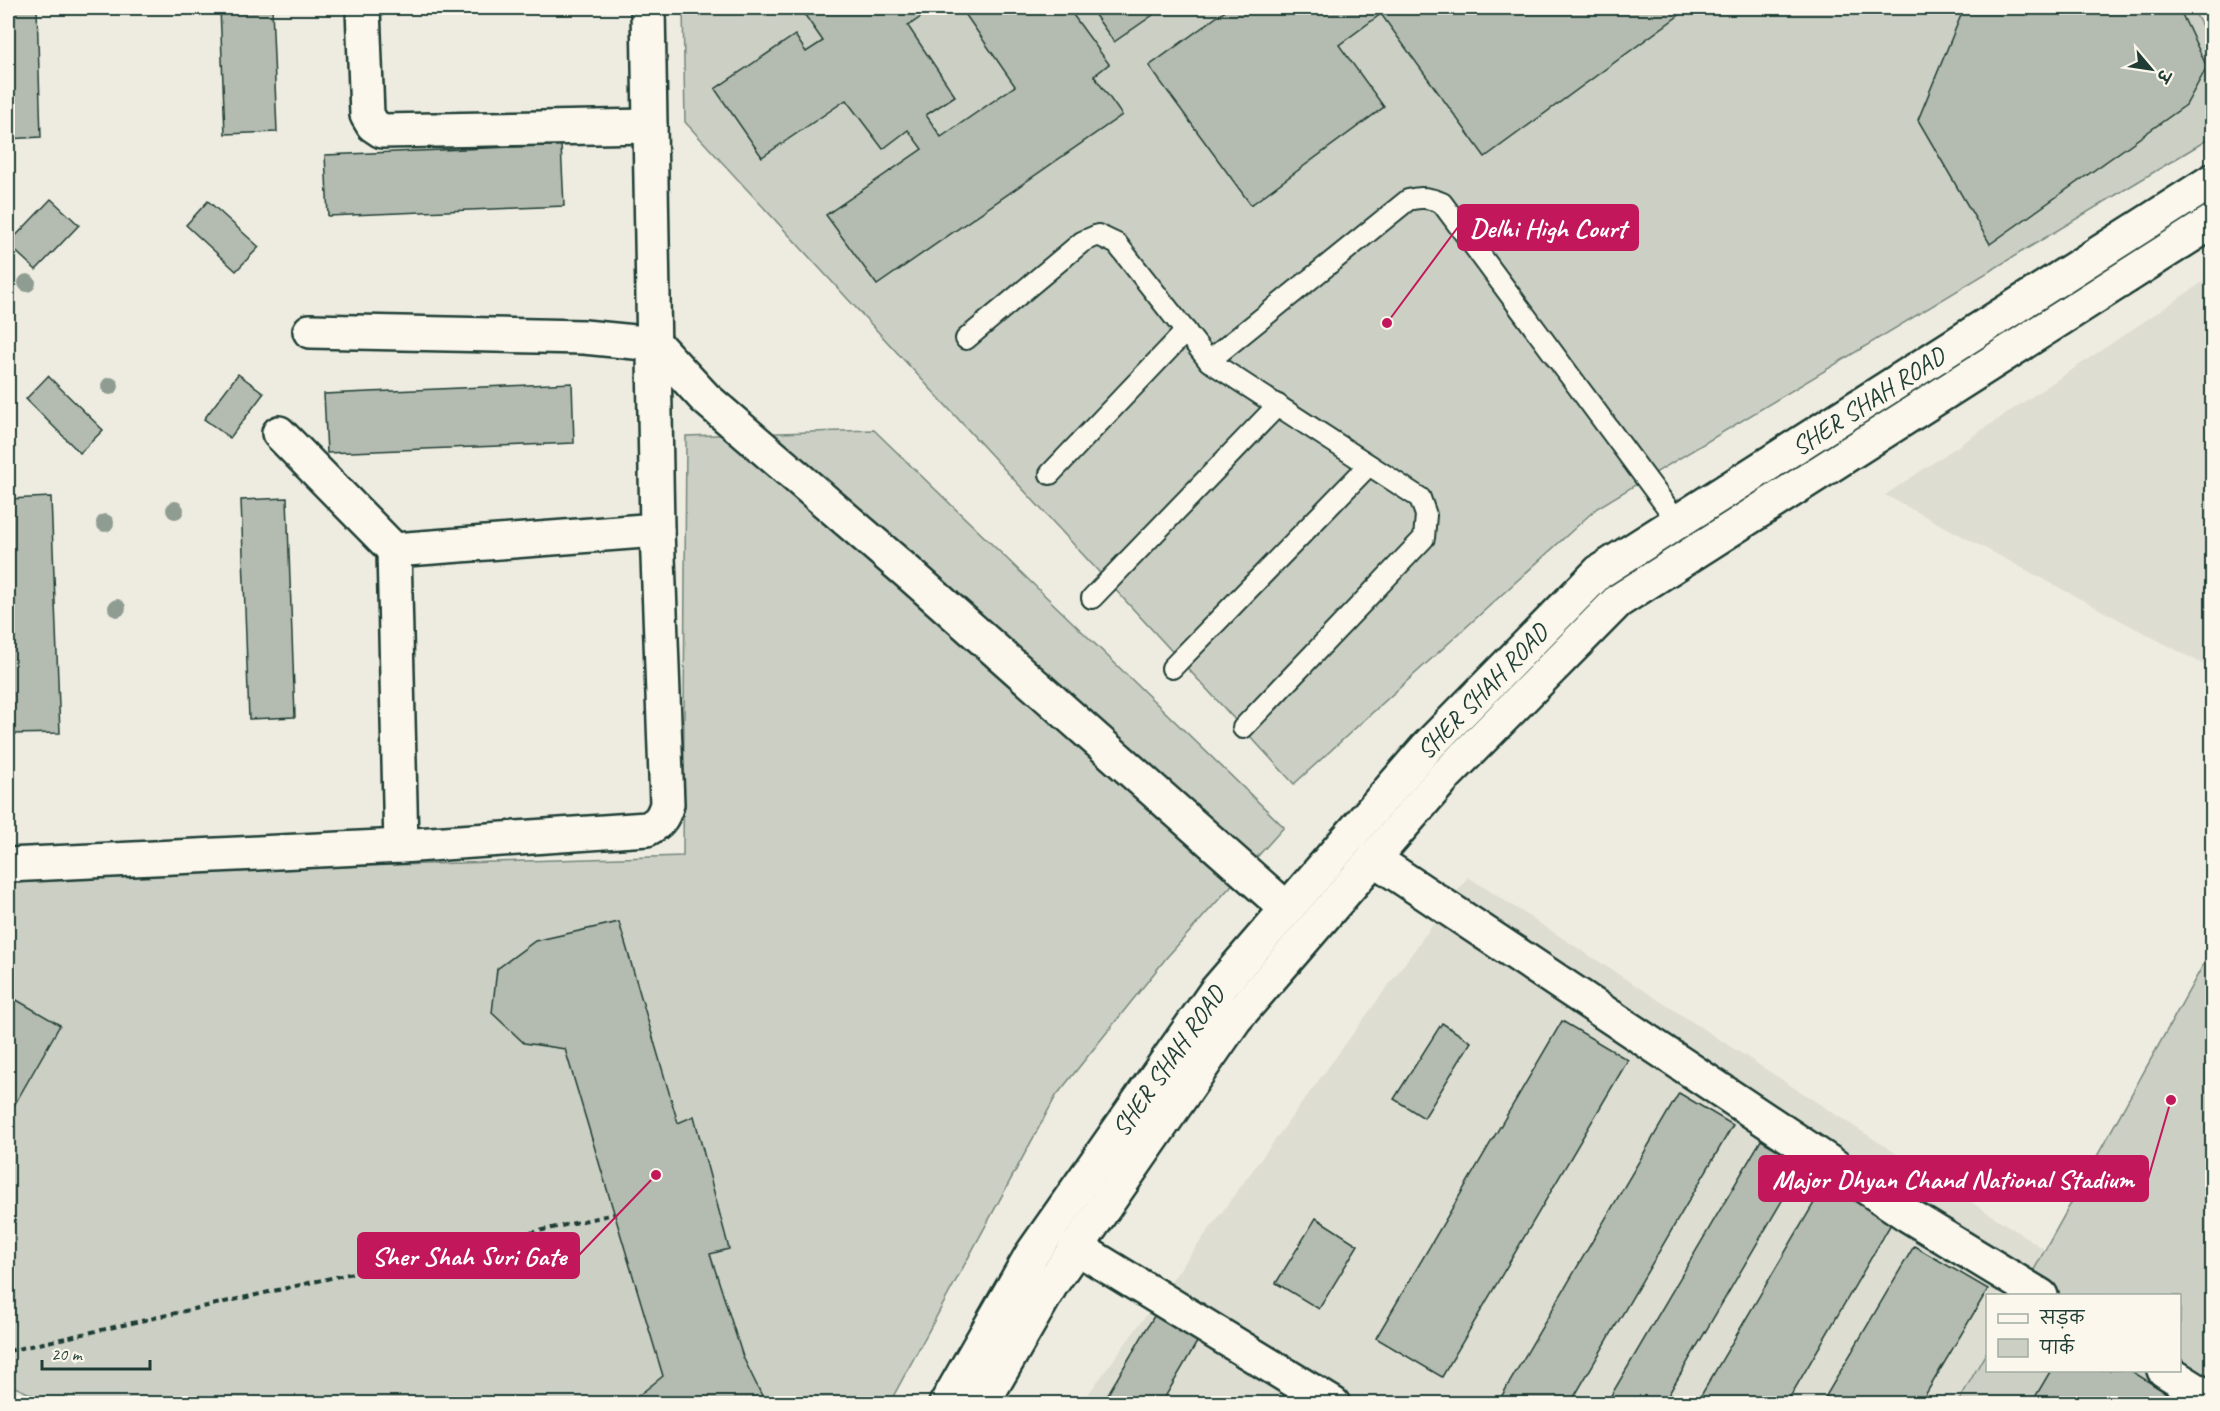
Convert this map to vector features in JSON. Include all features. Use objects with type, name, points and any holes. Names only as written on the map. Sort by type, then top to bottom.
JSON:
[{"type":"street","points":[[363,8],[367,115],[373,125],[382,132],[650,126]]},
{"type":"street","points":[[8,865],[401,846],[647,829],[657,824],[663,816],[667,804],[657,530],[648,8]]},
{"type":"street","name":"SHER SHAH ROAD","points":[[946,1404],[1032,1254],[1216,991],[1426,747],[1599,572],[2212,181]]},
{"type":"street","name":"SHER SHAH ROAD","points":[[982,1404],[1052,1283],[1235,1019],[1446,775],[1618,601],[2212,222]]},
{"type":"street","points":[[310,331],[584,337],[655,344],[705,398],[912,576],[1287,909]]},
{"type":"street","points":[[279,434],[393,550],[401,846]]},
{"type":"street","points":[[393,550],[657,530]]},
{"type":"street","points":[[1374,859],[1908,1215],[2038,1294]]},
{"type":"street","points":[[1076,1247],[1333,1404]]},
{"type":"street","points":[[2166,1372],[2212,1400]]},
{"type":"lane","points":[[1209,361],[1408,200],[1419,197],[1430,198],[1442,203],[1678,522]]},
{"type":"lane","points":[[966,339],[1082,242],[1098,235],[1117,244],[1209,361],[1420,498],[1426,515],[1424,538],[1243,728]]},
{"type":"lane","points":[[1050,474],[1186,331]]},
{"type":"lane","points":[[1092,598],[1278,405]]},
{"type":"lane","points":[[1172,669],[1369,465]]},
{"type":"path","points":[[8,1351],[614,1214]]},
{"type":"shaded area","points":[[2212,276],[2212,669],[1885,495]]},
{"type":"shaded area","points":[[1468,877],[2047,1251],[2021,1294],[1986,1294],[1986,1353],[1957,1403],[1081,1404]]},
{"type":"green space","points":[[683,8],[2192,8],[2212,44],[2212,137],[1597,508],[1294,784],[685,122]]},
{"type":"green space","points":[[874,430],[1284,827],[1167,957],[1056,1096],[889,1404],[52,1404],[8,1384],[8,877],[683,856],[686,436]]},
{"type":"green space","points":[[2212,949],[2212,1403],[1957,1404],[1986,1353],[1986,1372],[2181,1372],[2181,1294],[2021,1294]]},
{"type":"building","points":[[8,8],[37,8],[41,137],[8,139]]},
{"type":"building","points":[[220,8],[272,8],[277,132],[225,134]]},
{"type":"building","points":[[800,8],[934,8],[908,26],[955,96],[926,115],[941,137],[1015,86],[961,8],[1068,8],[1109,64],[1094,76],[1122,115],[877,285],[826,215],[922,149],[908,130],[883,149],[846,100],[762,157],[715,89],[795,35],[806,52],[823,41]]},
{"type":"building","points":[[1090,8],[1163,8],[1114,42]]},
{"type":"building","points":[[1229,8],[1689,8],[1485,157],[1381,14],[1339,45],[1384,107],[1251,205],[1149,66]]},
{"type":"building","points":[[1964,8],[2179,8],[2207,67],[2186,105],[1990,244],[1918,120]]},
{"type":"building","points":[[561,145],[564,206],[328,216],[325,155]]},
{"type":"building","points":[[51,199],[79,225],[36,270],[8,244]]},
{"type":"building","points":[[208,201],[259,247],[236,271],[186,225]]},
{"type":"building","points":[[238,374],[264,393],[230,438],[204,419]]},
{"type":"building","points":[[48,376],[103,430],[80,453],[26,399]]},
{"type":"building","points":[[572,383],[574,443],[327,453],[324,394]]},
{"type":"building","points":[[51,497],[60,733],[11,734],[8,499]]},
{"type":"building","points":[[287,498],[295,717],[249,719],[241,500]]},
{"type":"building","points":[[619,922],[678,1123],[694,1116],[729,1249],[710,1254],[743,1357],[766,1404],[628,1404],[663,1376],[565,1049],[524,1043],[492,1013],[497,969],[535,941]]},
{"type":"building","points":[[8,995],[60,1025],[8,1116]]},
{"type":"building","points":[[1562,1021],[1628,1060],[1442,1377],[1376,1338]]},
{"type":"building","points":[[1442,1023],[1471,1042],[1424,1118],[1394,1099]]},
{"type":"building","points":[[1679,1093],[1733,1125],[1570,1404],[1497,1404]]},
{"type":"building","points":[[1761,1140],[1803,1165],[1663,1404],[1606,1404]]},
{"type":"building","points":[[1828,1179],[1895,1217],[1786,1404],[1696,1404]]},
{"type":"building","points":[[1316,1218],[1358,1245],[1319,1309],[1276,1283]]},
{"type":"building","points":[[1914,1246],[1988,1289],[1920,1404],[1828,1404],[1823,1401]]},
{"type":"building","points":[[1157,1311],[1200,1337],[1161,1404],[1102,1404]]},
{"type":"building","points":[[2050,1372],[2133,1372],[2184,1404],[2031,1404]]},
{"type":"place","name":"Delhi High Court","points":[[1387,323]]},
{"type":"place","name":"Major Dhyan Chand National Stadium","points":[[2171,1100]]},
{"type":"place","name":"Sher Shah Suri Gate","points":[[656,1175]]}]
